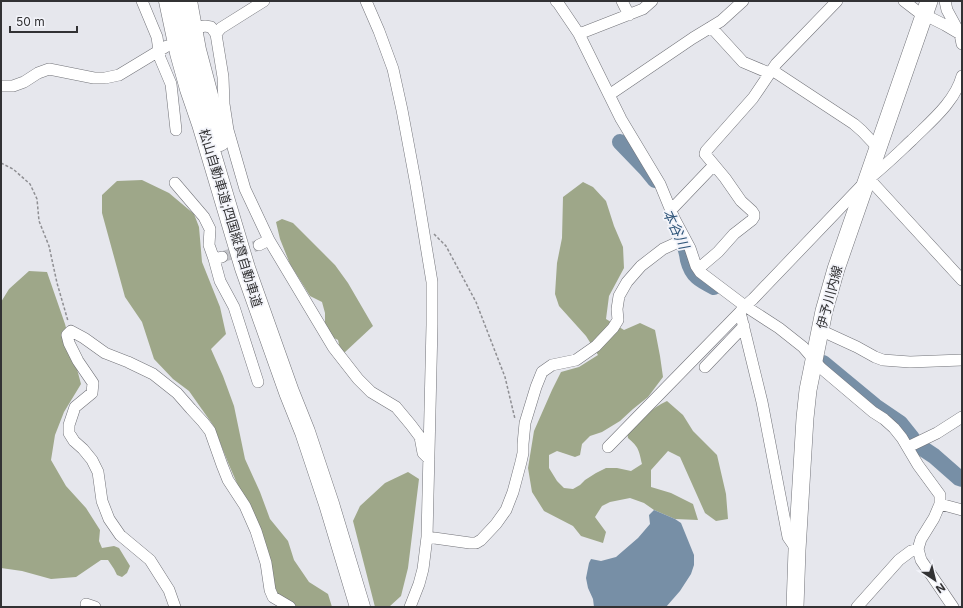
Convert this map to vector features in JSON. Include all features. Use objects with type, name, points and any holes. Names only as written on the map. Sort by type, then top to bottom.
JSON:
[{"type":"highway","name":"松山自動車道;四国縦貫自動車道","points":[[169,1],[180,53],[190,89],[245,268],[289,392],[305,432],[329,504],[359,603]]},
{"type":"highway","name":"松山自動車道;四国縦貫自動車道","points":[[187,1],[196,50],[215,123],[255,266],[294,390],[305,432]]},
{"type":"main road","name":"伊予川内線","points":[[795,607],[805,418],[808,390],[824,311],[836,269],[927,8]]},
{"type":"street","points":[[142,1],[163,48],[160,58],[171,84],[176,130]]},
{"type":"street","points":[[216,34],[221,28],[264,1]]},
{"type":"street","points":[[366,1],[393,69],[402,110],[432,282],[427,536],[423,569],[410,607]]},
{"type":"street","points":[[556,1],[579,34],[621,119],[660,184],[674,218],[700,272],[742,309],[779,328],[803,346],[821,368],[894,428],[908,447],[918,466],[940,495],[940,504],[934,518],[921,539],[918,549],[921,560],[953,607]]},
{"type":"street","points":[[622,1],[629,15]]},
{"type":"street","points":[[579,34],[629,15],[642,9],[652,1]]},
{"type":"street","points":[[609,95],[693,38],[721,21],[742,1]]},
{"type":"street","points":[[698,269],[754,217],[752,211],[741,201],[726,178],[705,154],[706,151],[753,98],[776,64],[837,1]]},
{"type":"street","points":[[904,1],[917,11],[927,8],[961,37]]},
{"type":"street","points":[[945,1],[961,37]]},
{"type":"street","points":[[200,27],[211,27],[216,34],[223,77],[224,104],[228,130],[245,189],[269,240],[333,347],[371,392],[396,407],[420,437],[423,453],[429,459]]},
{"type":"street","points":[[711,27],[743,62],[771,71],[854,124],[878,148]]},
{"type":"street","points":[[1,86],[13,86],[49,69],[94,78],[105,78],[119,75],[163,48]]},
{"type":"street","points":[[608,447],[742,309],[754,299],[866,181],[882,170],[959,93],[962,76]]},
{"type":"street","points":[[671,210],[714,165]]},
{"type":"street","points":[[866,181],[872,182],[962,280]]},
{"type":"street","points":[[175,182],[204,217],[210,229],[209,245],[218,258],[220,282],[234,307],[258,382]]},
{"type":"street","points":[[427,536],[476,543],[481,540],[496,524],[506,510],[513,492],[523,453],[525,423],[542,372],[552,365],[576,360],[596,346],[613,328],[618,320],[617,309],[619,296],[627,282],[641,266],[663,249],[685,239]]},
{"type":"street","points":[[258,244],[269,240]]},
{"type":"street","points":[[742,309],[744,326],[762,402],[788,537],[797,550]]},
{"type":"street","points":[[705,367],[744,326]]},
{"type":"street","points":[[820,330],[883,360],[910,362],[962,360]]},
{"type":"street","points":[[175,607],[169,590],[150,560],[120,534],[109,519],[102,501],[98,472],[92,460],[74,441],[69,433],[69,425],[75,407],[92,393],[93,383],[78,361],[69,343],[67,335],[71,331],[105,353],[153,374],[177,393],[203,422],[210,431],[228,480],[245,506],[256,531],[266,563],[270,590],[273,597],[290,607]]},
{"type":"street","points":[[908,447],[937,433],[962,417]]},
{"type":"street","points":[[940,504],[962,510]]},
{"type":"street","points":[[857,607],[900,560],[911,551],[918,549]]},
{"type":"path","points":[[1,164],[13,169],[30,184],[36,199],[39,221],[49,246],[57,283],[71,331]]},
{"type":"path","points":[[421,218],[432,233],[436,235],[446,246],[476,302],[505,377],[516,420]]},
{"type":"green space","points":[[142,180],[169,193],[194,214],[199,227],[202,262],[220,307],[226,334],[211,349],[234,406],[245,459],[270,519],[288,541],[294,560],[309,582],[328,594],[332,607],[299,607],[283,602],[276,593],[261,538],[213,425],[189,391],[173,379],[154,359],[142,322],[125,297],[102,213],[102,195],[117,181]]},
{"type":"green space","points":[[583,182],[593,187],[606,201],[623,247],[624,268],[609,296],[606,319],[624,330],[640,323],[655,330],[663,377],[648,397],[620,421],[602,432],[590,436],[582,444],[580,455],[575,457],[557,451],[549,455],[549,468],[557,481],[564,488],[573,489],[606,468],[617,468],[631,471],[642,464],[638,450],[628,438],[627,432],[651,411],[667,401],[683,415],[693,431],[717,455],[726,494],[728,519],[716,521],[705,513],[680,457],[668,451],[651,470],[651,487],[671,493],[693,504],[698,520],[675,519],[654,510],[644,503],[630,498],[610,502],[602,506],[595,517],[606,532],[603,543],[581,536],[573,526],[544,511],[532,492],[528,468],[534,431],[552,390],[561,372],[579,367],[598,355],[586,336],[559,306],[555,294],[557,263],[562,238],[563,197]]},
{"type":"green space","points":[[282,219],[293,223],[335,265],[348,283],[373,326],[344,353],[340,349],[338,340],[328,335],[325,328],[325,313],[322,302],[310,296],[290,264],[280,239],[276,222]]},
{"type":"green space","points":[[29,271],[47,272],[65,324],[81,384],[64,412],[55,435],[51,460],[66,486],[86,508],[100,530],[99,541],[102,548],[114,546],[119,548],[130,566],[127,573],[122,577],[117,575],[108,560],[101,560],[76,577],[51,579],[22,571],[1,568],[1,302],[9,289]]},
{"type":"green space","points":[[408,472],[419,479],[408,568],[401,596],[389,607],[375,607],[353,521],[360,506],[385,483]]},
{"type":"water","points":[[654,510],[681,523],[694,555],[694,565],[691,574],[680,591],[666,607],[594,607],[586,578],[591,559],[601,561],[616,557],[638,538],[650,524],[649,515]]},
{"type":"waterway","name":"本谷川","points":[[620,142],[655,180]]},
{"type":"waterway","name":"本谷川","points":[[682,242],[694,274],[701,280],[714,287]]},
{"type":"waterway","name":"本谷川","points":[[823,363],[875,406],[900,423],[912,438]]},
{"type":"waterway","name":"本谷川","points":[[919,446],[962,479]]},
{"type":"tunnel","points":[[222,257],[259,245]]}]
